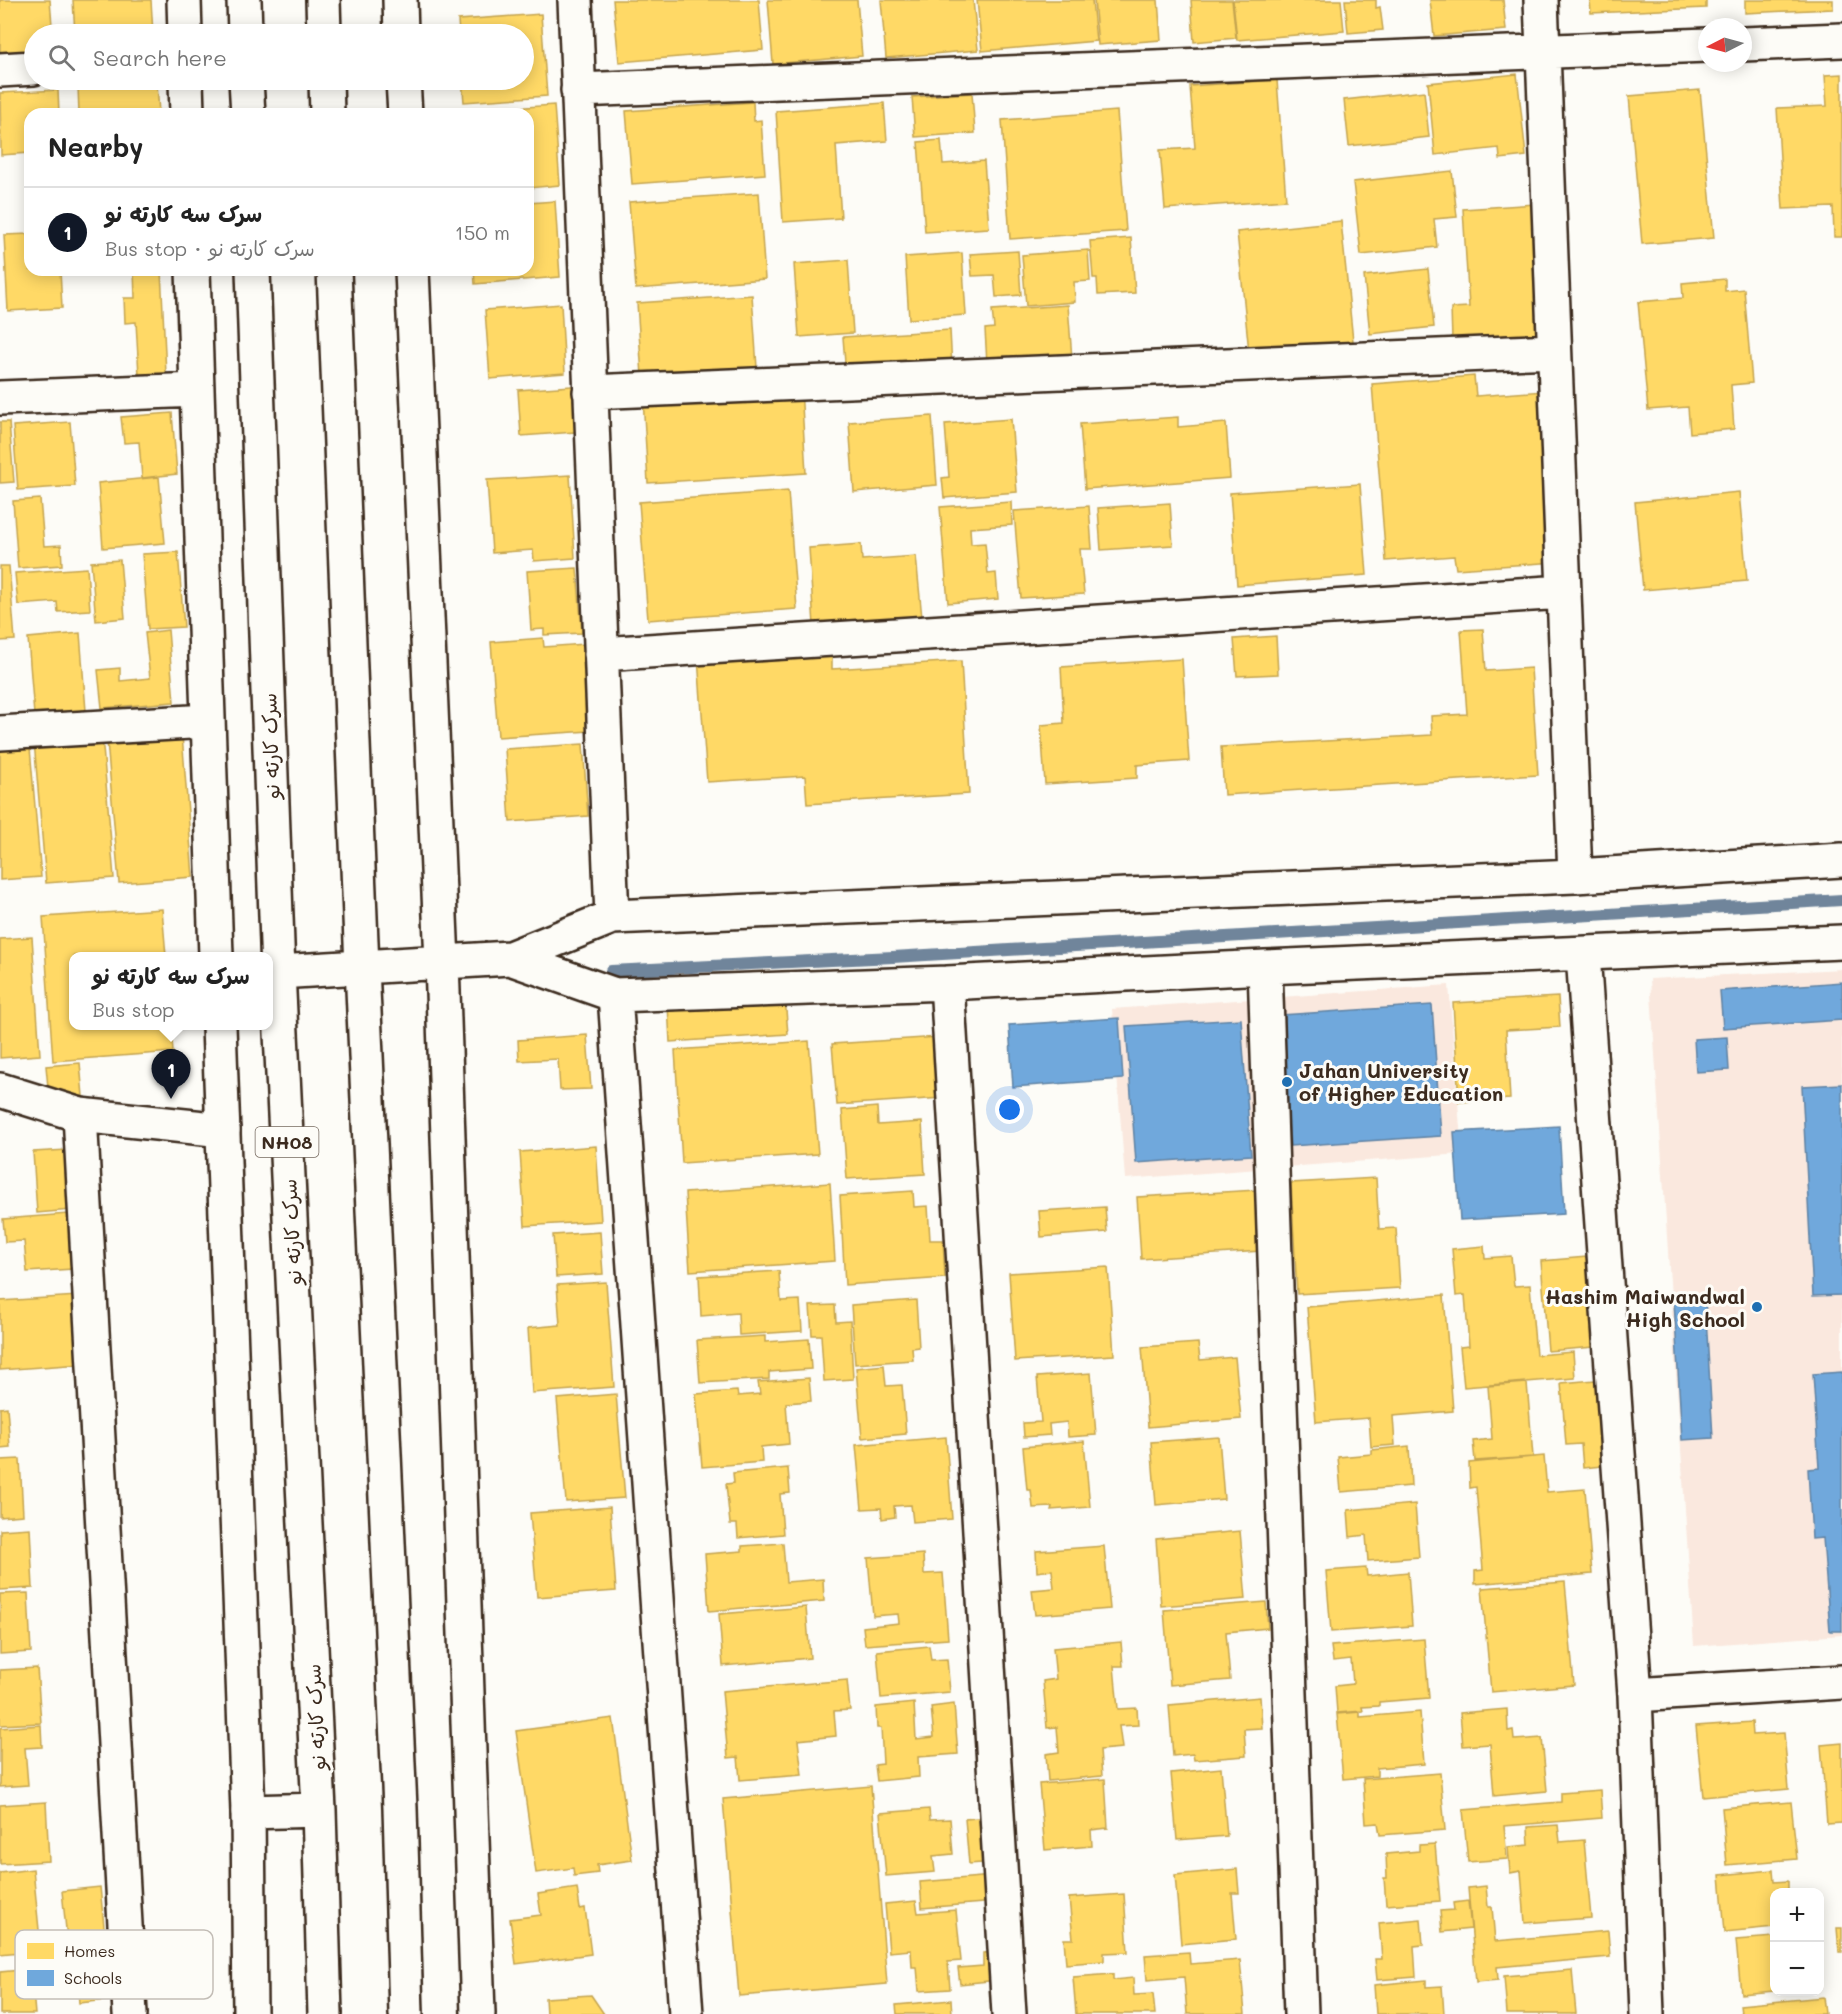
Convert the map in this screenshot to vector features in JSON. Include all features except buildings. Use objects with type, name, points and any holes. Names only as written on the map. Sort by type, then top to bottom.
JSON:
[{"type":"main road","points":[[184,0],[185,24]]},
{"type":"main road","points":[[244,0],[245,24]]},
{"type":"main road","points":[[323,0],[324,24]]},
{"type":"main road","points":[[400,0],[401,24]]},
{"type":"main road","points":[[575,0],[612,917]]},
{"type":"main road","points":[[1541,0],[1575,876]]},
{"type":"main road","points":[[1752,44],[1842,40]]},
{"type":"main road","points":[[578,90],[1698,45]]},
{"type":"main road","points":[[0,70],[24,69]]},
{"type":"main road","points":[[187,90],[188,108]]},
{"type":"main road","points":[[247,90],[248,108]]},
{"type":"main road","points":[[326,90],[327,108]]},
{"type":"main road","points":[[404,90],[405,108]]},
{"type":"main road","points":[[193,276],[216,952]]},
{"type":"main road","name":"سرک کارته نو","points":[[253,276],[278,972],[319,1810],[325,2014]]},
{"type":"main road","points":[[334,276],[362,967],[400,1796],[406,2014]]},
{"type":"main road","points":[[412,276],[442,962],[478,2014]]},
{"type":"main road","points":[[590,392],[1554,351]]},
{"type":"main road","points":[[0,398],[197,390]]},
{"type":"main road","points":[[601,654],[1564,592]]},
{"type":"main road","points":[[0,733],[208,721]]},
{"type":"main road","points":[[278,972],[510,958],[612,917],[1575,876],[1842,860]]},
{"type":"main road","points":[[510,958],[615,995],[947,983],[1842,942]]},
{"type":"main road","points":[[1583,954],[1635,1695],[1647,2014]]},
{"type":"main road","points":[[1265,967],[1301,2014]]},
{"type":"main road","points":[[947,983],[1009,2014]]},
{"type":"main road","points":[[615,995],[686,2014]]},
{"type":"main road","points":[[219,1030],[248,1812],[250,2014]]},
{"type":"main road","points":[[0,1090],[80,1115],[223,1130]]},
{"type":"main road","points":[[80,1115],[125,1930]]},
{"type":"main road","points":[[1635,1695],[1842,1682]]},
{"type":"main road","points":[[248,1812],[319,1810]]},
{"type":"main road","points":[[129,1999],[130,2014]]},
{"type":"shaded area","name":"Hashim Maiwandwal High School","points":[[1842,969],[1842,1635],[1694,1646],[1650,979]]},
{"type":"shaded area","name":"Jahan University of Higher Education","points":[[1449,985],[1462,1154],[1125,1179],[1112,1009]]},
{"type":"waterway","points":[[611,971],[893,957],[1842,900]]},
{"type":"place","name":"Jahan University of Higher Education","points":[[1287,1082]]},
{"type":"place","name":"سرک سه کارته نو","points":[[171,1099]]},
{"type":"place","name":"Hashim Maiwandwal High School","points":[[1757,1307]]}]
